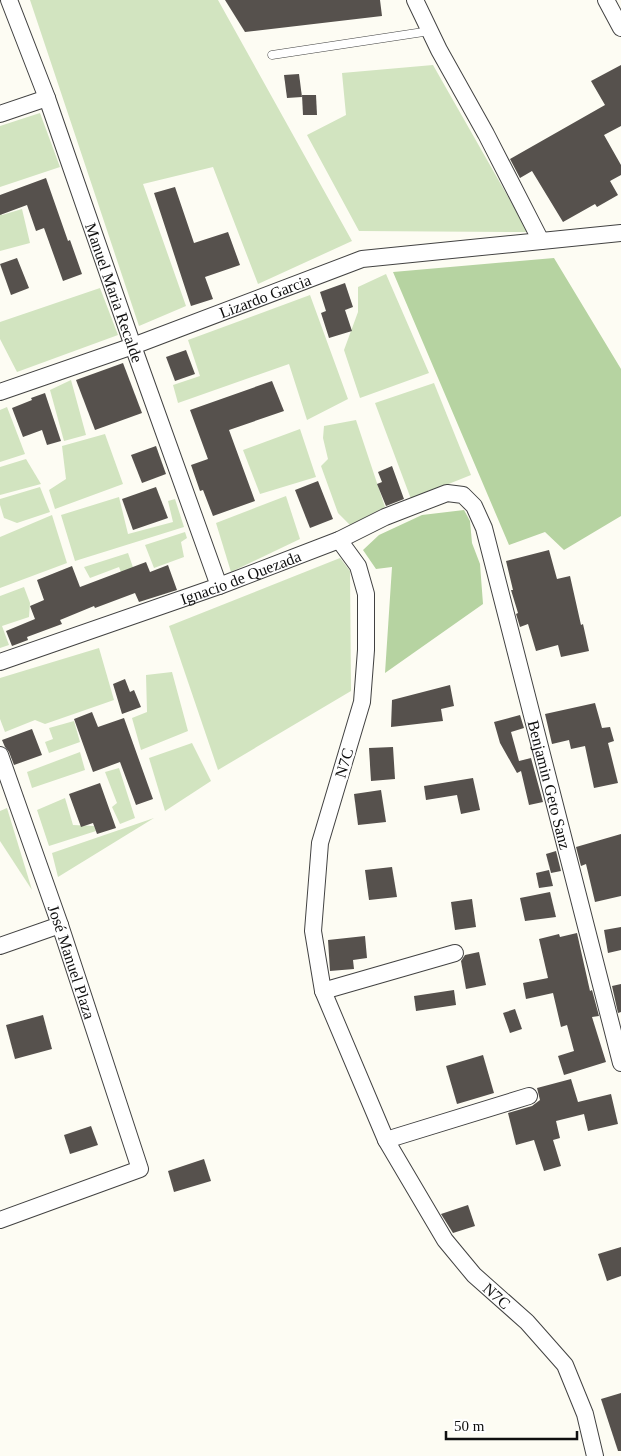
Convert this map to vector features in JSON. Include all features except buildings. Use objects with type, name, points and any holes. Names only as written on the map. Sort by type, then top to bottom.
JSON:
[{"type":"street","name":"Manuel Maria Recalde","points":[[9,0],[47,98],[219,586]]},
{"type":"street","points":[[415,0],[541,241]]},
{"type":"street","points":[[606,0],[621,28]]},
{"type":"street","points":[[0,114],[47,98]]},
{"type":"street","name":"Lizardo Garcia","points":[[0,392],[133,346],[362,259],[621,233]]},
{"type":"street","name":"Ignacio de Quezada","points":[[0,662],[219,586],[339,540],[385,517],[447,493],[463,494],[474,506]]},
{"type":"street","name":"Benjamin Geto Sanz","points":[[474,506],[484,528],[621,1063]]},
{"type":"street","name":"N7C","points":[[339,540],[358,566],[366,594],[366,650],[362,702],[320,842],[313,931],[323,990],[386,1140],[445,1240],[474,1275],[527,1322],[565,1365],[586,1414],[595,1456]]},
{"type":"street","name":"José Manuel Plaza","points":[[0,755],[60,925],[140,1169],[0,1220]]},
{"type":"street","points":[[0,946],[60,925]]},
{"type":"street","points":[[323,990],[455,953]]},
{"type":"street","points":[[386,1140],[529,1096]]},
{"type":"lane","points":[[272,55],[430,31]]},
{"type":"green space","points":[[30,0],[218,0],[352,241],[258,284],[213,167],[143,184],[186,306],[139,326]]},
{"type":"green space","points":[[433,65],[528,232],[359,231],[307,135],[346,115],[342,73]]},
{"type":"green space","points":[[40,113],[60,167],[0,187],[0,126]]},
{"type":"green space","points":[[22,209],[30,243],[0,251],[0,211],[2,215]]},
{"type":"green space","points":[[554,258],[621,369],[621,516],[564,550],[545,532],[509,545],[393,272]]},
{"type":"green space","points":[[386,274],[429,373],[360,398],[344,350],[358,312],[358,287]]},
{"type":"green space","points":[[100,288],[118,335],[17,372],[0,339],[0,322]]},
{"type":"green space","points":[[310,295],[348,399],[307,420],[289,364],[178,403],[173,385],[200,376],[188,340]]},
{"type":"green space","points":[[71,380],[86,435],[64,441],[50,390]]},
{"type":"green space","points":[[434,383],[471,475],[411,499],[375,403]]},
{"type":"green space","points":[[7,407],[25,454],[0,462],[0,410]]},
{"type":"green space","points":[[356,420],[385,507],[350,525],[338,513],[321,466],[328,459],[323,438],[324,426]]},
{"type":"green space","points":[[300,429],[316,477],[260,494],[243,450]]},
{"type":"green space","points":[[105,434],[123,484],[55,509],[49,490],[66,479],[62,446]]},
{"type":"green space","points":[[26,459],[41,484],[0,495],[0,467]]},
{"type":"green space","points":[[40,487],[50,512],[17,523],[4,518],[0,499]]},
{"type":"green space","points":[[286,496],[300,539],[231,572],[216,523]]},
{"type":"green space","points":[[119,497],[128,534],[173,522],[168,501],[175,499],[184,527],[75,561],[61,515]]},
{"type":"green space","points":[[464,510],[470,521],[472,543],[480,564],[483,604],[385,673],[392,567],[376,569],[363,550],[379,535],[422,515]]},
{"type":"green space","points":[[52,515],[67,563],[0,588],[0,537]]},
{"type":"green space","points":[[185,532],[187,538],[181,542],[184,557],[154,568],[145,545]]},
{"type":"green space","points":[[128,553],[136,576],[124,580],[119,567],[90,578],[84,567]]},
{"type":"green space","points":[[340,558],[350,571],[351,691],[218,770],[169,626]]},
{"type":"green space","points":[[24,587],[30,603],[29,617],[2,626],[9,645],[0,648],[0,596]]},
{"type":"green space","points":[[99,648],[114,700],[45,724],[35,720],[5,732],[0,719],[0,678]]},
{"type":"green space","points":[[172,672],[188,731],[141,750],[132,718],[147,712],[146,675]]},
{"type":"green space","points":[[74,721],[80,742],[49,753],[45,742],[53,739],[49,728]]},
{"type":"green space","points":[[192,743],[211,781],[165,811],[149,758]]},
{"type":"green space","points":[[80,752],[85,770],[32,788],[27,772]]},
{"type":"green space","points":[[119,768],[135,818],[120,824],[112,807],[117,803],[105,772]]},
{"type":"green space","points":[[65,798],[73,825],[94,826],[96,831],[49,846],[37,810]]},
{"type":"green space","points":[[7,808],[32,890],[0,841],[0,811]]},
{"type":"green space","points":[[154,818],[58,877],[52,853]]}]
